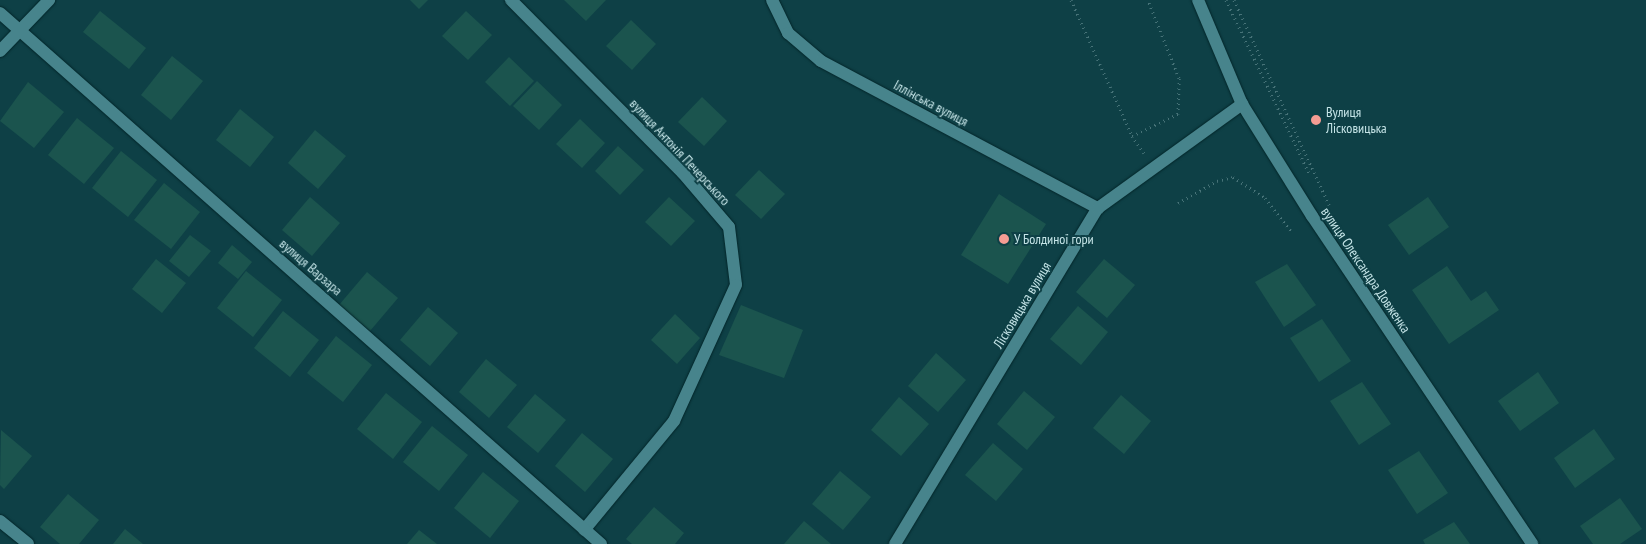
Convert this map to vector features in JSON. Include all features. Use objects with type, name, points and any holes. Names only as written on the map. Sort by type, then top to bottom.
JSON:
[{"type":"street","points":[[0,51],[49,0]]},
{"type":"street","name":"вулиця Антонія Печерського","points":[[511,0],[682,172],[729,227],[736,285],[674,421],[584,530]]},
{"type":"street","name":"Іллінська вулиця","points":[[772,0],[788,33],[821,61],[1098,208]]},
{"type":"street","name":"вулиця Олександра Довженка","points":[[1198,0],[1242,104],[1312,216],[1532,544]]},
{"type":"street","name":"вулиця Варзара","points":[[0,13],[601,544]]},
{"type":"street","name":"Лісковицька вулиця","points":[[895,544],[1098,208],[1242,104]]},
{"type":"street","points":[[0,521],[28,544]]},
{"type":"path","points":[[1071,0],[1132,136],[1145,156]]},
{"type":"path","points":[[1132,136],[1178,114],[1179,78],[1148,0]]},
{"type":"path","points":[[1226,0],[1327,206],[1234,0]]},
{"type":"path","points":[[1178,203],[1216,181],[1233,177],[1266,198],[1291,231]]},
{"type":"building","points":[[410,0],[428,0],[419,9]]},
{"type":"building","points":[[564,0],[606,0],[586,21]]},
{"type":"building","points":[[100,11],[146,48],[129,69],[83,32]]},
{"type":"building","points":[[466,11],[492,35],[468,60],[442,36]]},
{"type":"building","points":[[631,20],[656,44],[632,70],[606,46]]},
{"type":"building","points":[[172,56],[203,81],[171,120],[141,95]]},
{"type":"building","points":[[509,57],[534,81],[510,106],[485,82]]},
{"type":"building","points":[[537,81],[562,105],[539,130],[513,106]]},
{"type":"building","points":[[28,82],[64,112],[34,148],[0,121]]},
{"type":"building","points":[[702,97],[727,121],[704,146],[678,122]]},
{"type":"building","points":[[240,109],[274,137],[250,167],[216,140]]},
{"type":"building","points":[[77,118],[114,148],[84,184],[48,155]]},
{"type":"building","points":[[580,119],[605,143],[582,168],[556,144]]},
{"type":"building","points":[[315,130],[346,156],[318,189],[288,163]]},
{"type":"building","points":[[618,146],[644,170],[620,195],[595,171]]},
{"type":"building","points":[[121,151],[157,180],[128,217],[92,188]]},
{"type":"building","points":[[759,170],[785,194],[761,219],[735,195]]},
{"type":"building","points":[[164,183],[200,212],[171,249],[134,220]]},
{"type":"building","name":"У Болдиної гори","points":[[999,194],[1046,224],[1008,284],[961,255]]},
{"type":"building","points":[[310,197],[340,223],[312,256],[282,230]]},
{"type":"building","points":[[669,197],[695,221],[671,246],[645,222]]},
{"type":"building","points":[[1428,197],[1449,227],[1409,255],[1388,225]]},
{"type":"building","points":[[190,235],[211,251],[189,277],[169,261]]},
{"type":"building","points":[[232,245],[252,262],[238,279],[218,263]]},
{"type":"building","points":[[156,259],[186,283],[162,313],[132,289]]},
{"type":"building","points":[[1104,259],[1135,285],[1107,318],[1076,292]]},
{"type":"building","points":[[1287,264],[1316,305],[1284,327],[1255,282]]},
{"type":"building","points":[[1447,266],[1471,301],[1486,291],[1499,310],[1449,344],[1412,290]]},
{"type":"building","points":[[246,271],[282,300],[253,337],[217,308]]},
{"type":"building","points":[[367,272],[398,298],[370,331],[339,305]]},
{"type":"building","points":[[741,305],[803,330],[784,378],[719,355]]},
{"type":"building","points":[[1078,306],[1108,332],[1081,365],[1050,339]]},
{"type":"building","points":[[428,307],[458,333],[430,366],[400,340]]},
{"type":"building","points":[[283,311],[319,340],[290,377],[254,348]]},
{"type":"building","points":[[675,314],[700,338],[677,364],[651,340]]},
{"type":"building","points":[[1322,319],[1351,361],[1319,382],[1290,338]]},
{"type":"building","points":[[336,336],[372,365],[343,402],[307,373]]},
{"type":"building","points":[[936,353],[966,380],[938,412],[908,386]]},
{"type":"building","points":[[486,359],[517,385],[489,418],[459,392]]},
{"type":"building","points":[[1538,372],[1559,403],[1520,431],[1498,401]]},
{"type":"building","points":[[1362,382],[1391,424],[1359,445],[1330,401]]},
{"type":"building","points":[[1024,391],[1055,417],[1027,450],[997,424]]},
{"type":"building","points":[[386,393],[422,422],[393,459],[357,429]]},
{"type":"building","points":[[535,394],[566,420],[538,453],[507,427]]},
{"type":"building","points":[[1121,395],[1151,421],[1124,454],[1093,428]]},
{"type":"building","points":[[899,397],[929,424],[901,456],[871,430]]},
{"type":"building","points":[[432,426],[468,455],[439,491],[403,462]]},
{"type":"building","points":[[1594,429],[1615,459],[1575,488],[1554,458]]},
{"type":"building","points":[[1,430],[32,456],[4,489],[0,485]]},
{"type":"building","points":[[582,433],[613,459],[585,492],[555,466]]},
{"type":"building","points":[[993,443],[1023,469],[996,501],[965,475]]},
{"type":"building","points":[[1419,451],[1448,493],[1417,514],[1388,470]]},
{"type":"building","points":[[840,471],[871,497],[843,530],[812,504]]},
{"type":"building","points":[[483,472],[519,501],[490,538],[454,508]]},
{"type":"building","points":[[68,494],[99,520],[79,544],[60,544],[40,527]]},
{"type":"building","points":[[1620,498],[1642,529],[1620,544],[1593,544],[1580,526]]},
{"type":"building","points":[[654,507],[684,533],[675,544],[632,544],[626,539]]},
{"type":"building","points":[[804,521],[831,544],[784,544]]},
{"type":"building","points":[[1454,522],[1470,544],[1425,544],[1423,540]]},
{"type":"building","points":[[125,529],[143,544],[113,544]]},
{"type":"building","points":[[419,530],[437,544],[407,544]]},
{"type":"place","name":"Вулиця Лісковицька","points":[[1316,120]]},
{"type":"place","name":"У Болдиної гори","points":[[1004,239]]}]
